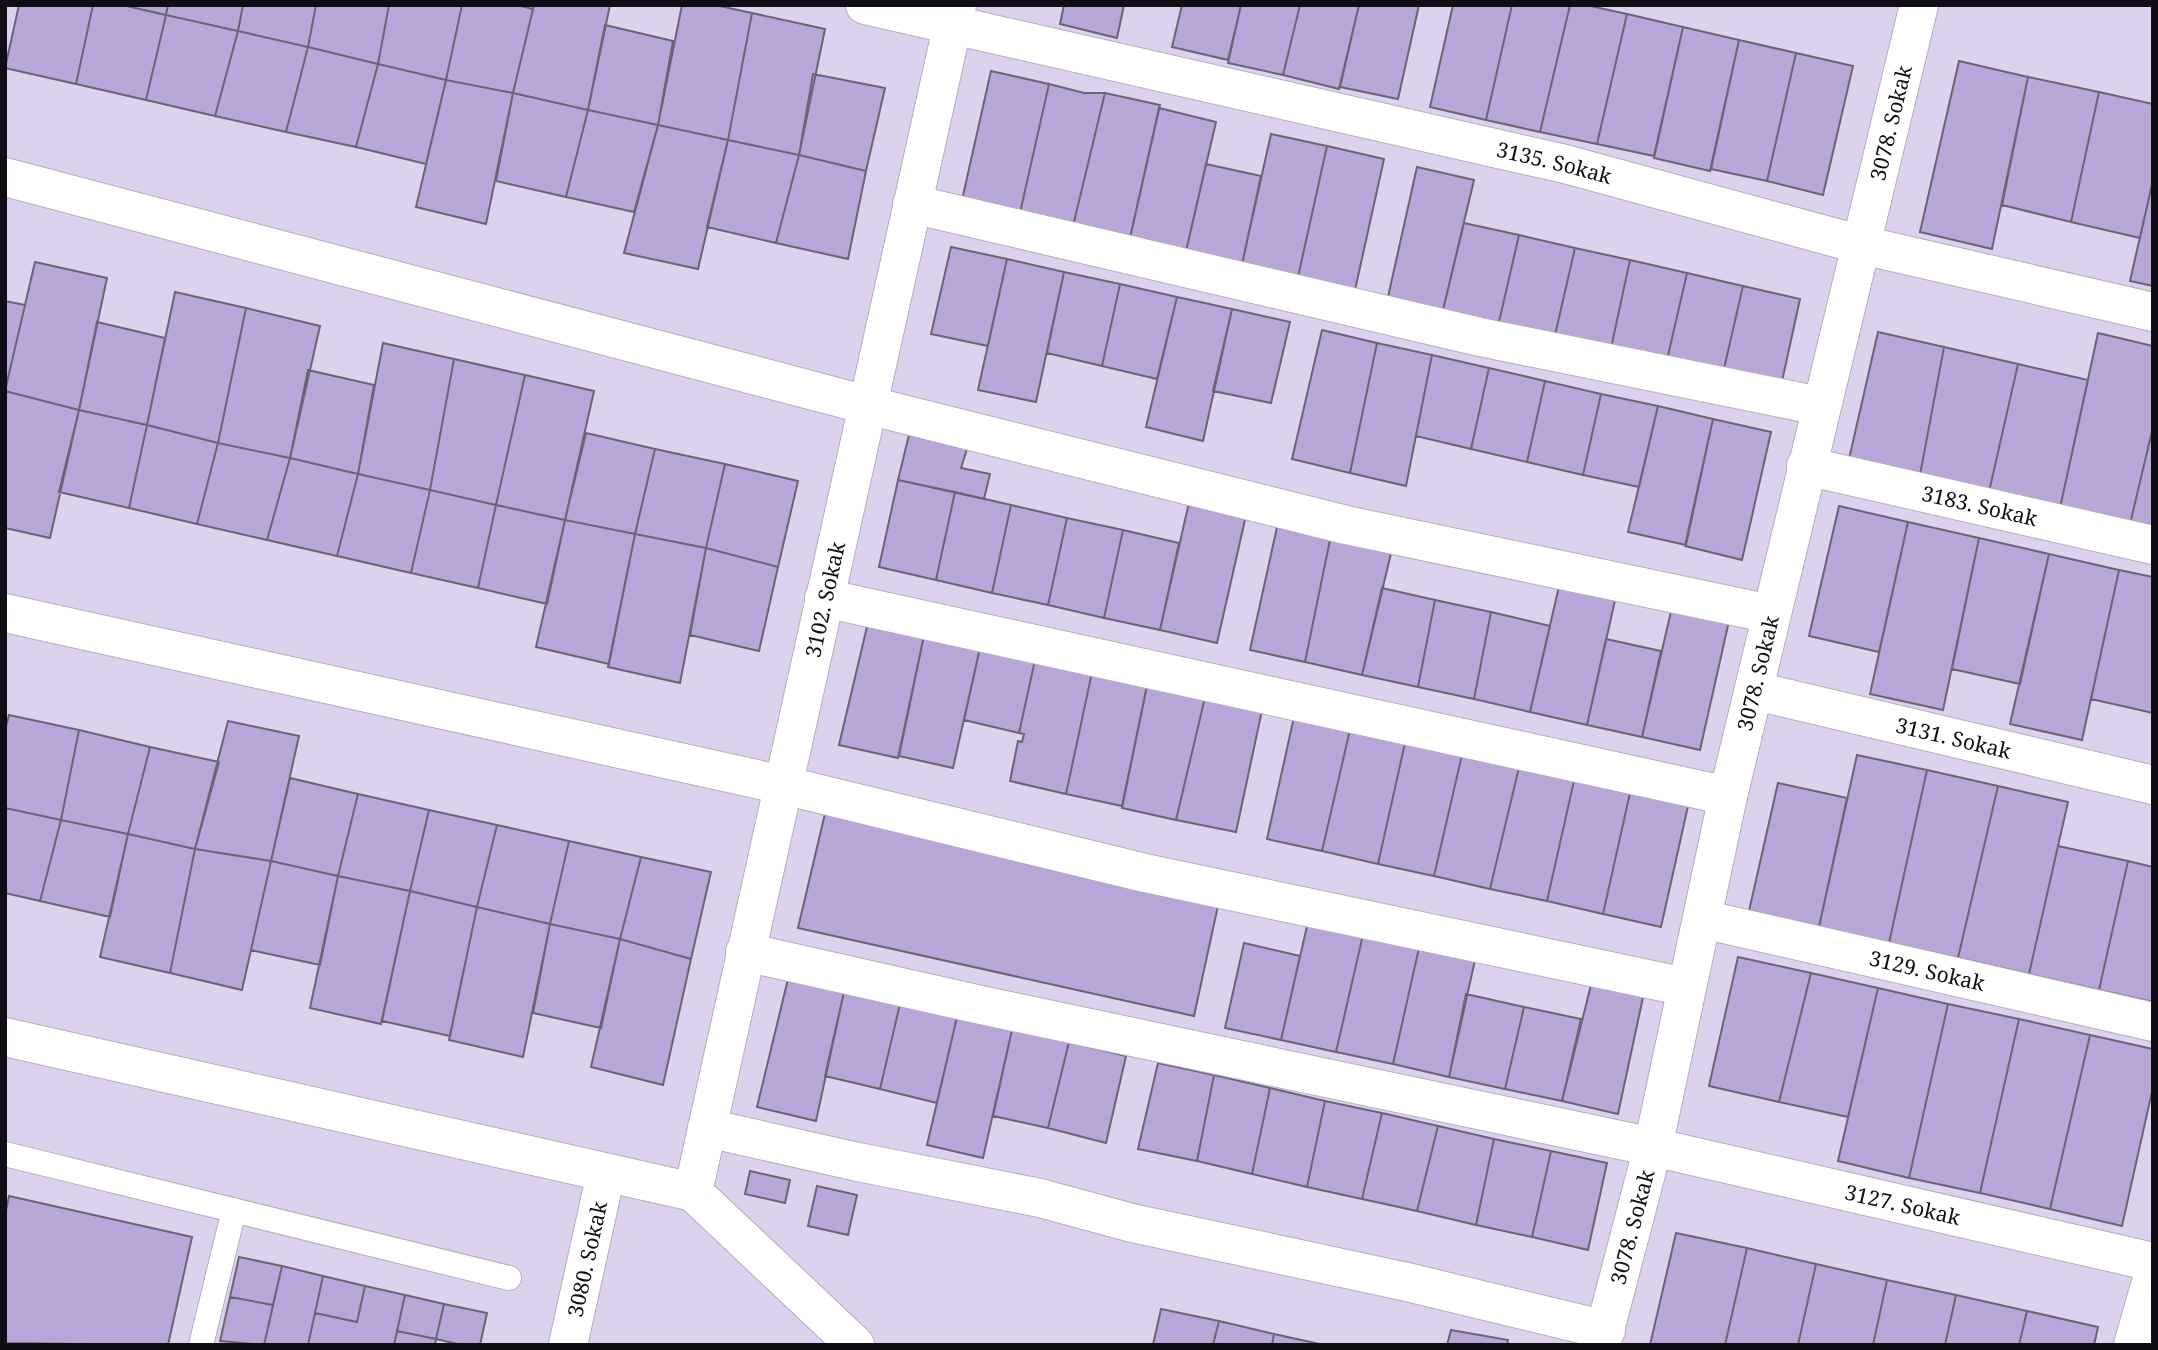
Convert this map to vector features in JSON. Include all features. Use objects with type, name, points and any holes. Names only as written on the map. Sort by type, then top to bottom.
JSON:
[{"type":"street","name":"3135. Sokak","points":[[865,5],[954,16],[1565,164],[1862,245],[2153,312]]},
{"type":"street","name":"3078. Sokak","points":[[1604,1337],[1653,1147],[1770,614],[1919,5]]},
{"type":"street","name":"3102. Sokak","points":[[693,1192],[954,16]]},
{"type":"street","points":[[5,177],[867,405],[1346,525],[1770,614]]},
{"type":"street","points":[[912,204],[1480,337],[1820,407]]},
{"type":"street","name":"3183. Sokak","points":[[1806,466],[2153,545]]},
{"type":"street","points":[[824,598],[1728,796]]},
{"type":"street","points":[[5,613],[783,785],[1145,873],[1686,987]]},
{"type":"street","name":"3131. Sokak","points":[[1755,691],[2153,785]]},
{"type":"street","name":"3129. Sokak","points":[[1702,919],[2153,1023]]},
{"type":"street","name":"3127. Sokak","points":[[745,952],[995,1008],[1653,1147],[2153,1262]]},
{"type":"street","points":[[5,1037],[693,1192],[855,1345]]},
{"type":"street","points":[[707,1128],[858,1162],[1040,1198],[1132,1223],[1407,1282],[1604,1337]]},
{"type":"street","name":"3080. Sokak","points":[[568,1345],[606,1173]]},
{"type":"street","points":[[2133,1345],[2153,1275]]},
{"type":"lane","points":[[5,1154],[509,1278]]},
{"type":"lane","points":[[201,1345],[234,1210]]},
{"type":"shaded area","points":[[5,5],[2153,5],[2153,1329],[2148,1345],[5,1345]]},
{"type":"building","points":[[19,5],[93,5],[76,84],[5,68]]},
{"type":"building","points":[[93,5],[122,5],[166,15],[146,100],[76,84]]},
{"type":"building","points":[[122,5],[168,5],[166,15]]},
{"type":"building","points":[[168,5],[243,5],[238,31],[166,15]]},
{"type":"building","points":[[243,5],[316,5],[308,47],[238,31]]},
{"type":"building","points":[[316,5],[389,5],[378,64],[308,47]]},
{"type":"building","points":[[389,5],[462,5],[446,80],[378,64]]},
{"type":"building","points":[[462,5],[517,5],[533,9],[513,93],[446,80]]},
{"type":"building","points":[[534,5],[610,5],[588,110],[513,93]]},
{"type":"building","points":[[682,5],[715,5],[752,13],[728,140],[658,125]]},
{"type":"building","points":[[1064,5],[1124,5],[1117,38],[1060,24]]},
{"type":"building","points":[[1182,5],[1241,5],[1228,60],[1172,47]]},
{"type":"building","points":[[1241,5],[1300,5],[1283,75],[1228,63]]},
{"type":"building","points":[[1300,5],[1359,5],[1339,89],[1283,75]]},
{"type":"building","points":[[1359,5],[1419,5],[1398,99],[1340,87]]},
{"type":"building","points":[[1453,5],[1512,5],[1486,120],[1430,107]]},
{"type":"building","points":[[1512,5],[1570,5],[1540,132],[1486,120]]},
{"type":"building","points":[[1570,5],[1586,5],[1627,14],[1597,144],[1540,132]]},
{"type":"building","points":[[752,13],[825,29],[799,155],[728,140]]},
{"type":"building","points":[[1627,14],[1683,27],[1654,156],[1597,144]]},
{"type":"building","points":[[166,15],[238,31],[215,116],[146,100]]},
{"type":"building","points":[[605,25],[673,41],[658,125],[588,110]]},
{"type":"building","points":[[1683,27],[1739,40],[1710,171],[1654,158]]},
{"type":"building","points":[[238,31],[308,47],[286,132],[215,116]]},
{"type":"building","points":[[1739,40],[1796,53],[1767,181],[1711,169]]},
{"type":"building","points":[[308,47],[378,64],[356,147],[286,132]]},
{"type":"building","points":[[1796,53],[1853,66],[1823,195],[1767,181]]},
{"type":"building","points":[[1959,61],[2028,77],[1992,249],[1920,232]]},
{"type":"building","points":[[378,64],[446,80],[426,164],[356,147]]},
{"type":"building","points":[[991,71],[1049,84],[1020,213],[962,200]]},
{"type":"building","points":[[813,74],[885,88],[866,171],[799,155]]},
{"type":"building","points":[[2028,77],[2099,92],[2071,222],[2002,205]]},
{"type":"building","points":[[446,80],[513,93],[486,224],[416,207]]},
{"type":"building","points":[[1049,84],[1084,93],[1105,93],[1073,226],[1020,213]]},
{"type":"building","points":[[2099,92],[2153,104],[2153,180],[2140,238],[2071,222]]},
{"type":"building","points":[[513,93],[588,110],[566,197],[496,181]]},
{"type":"building","points":[[1105,93],[1160,105],[1130,238],[1073,226]]},
{"type":"building","points":[[1159,108],[1216,122],[1186,251],[1130,238]]},
{"type":"building","points":[[588,110],[658,125],[634,212],[566,197]]},
{"type":"building","points":[[658,125],[728,140],[698,269],[624,253]]},
{"type":"building","points":[[1271,134],[1327,146],[1298,277],[1242,264]]},
{"type":"building","points":[[728,140],[799,155],[776,243],[707,227]]},
{"type":"building","points":[[1327,146],[1384,159],[1355,290],[1298,277]]},
{"type":"building","points":[[799,155],[866,171],[848,259],[776,243]]},
{"type":"building","points":[[1206,164],[1261,176],[1242,264],[1186,251]]},
{"type":"building","points":[[1417,167],[1474,180],[1443,310],[1388,297]]},
{"type":"building","points":[[2153,180],[2153,286],[2130,281]]},
{"type":"building","points":[[1464,223],[1519,235],[1499,322],[1443,310]]},
{"type":"building","points":[[1519,235],[1575,248],[1555,335],[1499,322]]},
{"type":"building","points":[[951,247],[1007,259],[988,346],[931,334]]},
{"type":"building","points":[[1575,248],[1630,260],[1611,348],[1555,335]]},
{"type":"building","points":[[1007,259],[1064,272],[1036,402],[978,390]]},
{"type":"building","points":[[1630,260],[1687,273],[1667,360],[1611,348]]},
{"type":"building","points":[[35,262],[107,278],[79,410],[5,391]]},
{"type":"building","points":[[1064,272],[1120,284],[1102,366],[1047,353]]},
{"type":"building","points":[[1687,273],[1743,286],[1723,373],[1667,360]]},
{"type":"building","points":[[1120,284],[1177,297],[1157,379],[1102,366]]},
{"type":"building","points":[[1743,286],[1800,299],[1781,386],[1723,373]]},
{"type":"building","points":[[175,292],[246,308],[218,443],[147,425]]},
{"type":"building","points":[[1177,297],[1232,309],[1203,441],[1146,427]]},
{"type":"building","points":[[5,301],[25,305],[5,391]]},
{"type":"building","points":[[246,308],[320,326],[290,458],[218,443]]},
{"type":"building","points":[[1232,309],[1290,322],[1271,403],[1213,391]]},
{"type":"building","points":[[97,322],[165,338],[147,425],[79,410]]},
{"type":"building","points":[[1322,330],[1377,343],[1350,473],[1292,459]]},
{"type":"building","points":[[1878,332],[1944,347],[1920,475],[1849,459]]},
{"type":"building","points":[[2098,333],[2153,346],[2153,427],[2130,524],[2060,508]]},
{"type":"building","points":[[383,343],[454,359],[430,490],[358,474]]},
{"type":"building","points":[[1377,343],[1432,355],[1406,486],[1350,473]]},
{"type":"building","points":[[1944,347],[2018,364],[1989,492],[1920,475]]},
{"type":"building","points":[[1432,355],[1489,368],[1471,449],[1416,436]]},
{"type":"building","points":[[454,359],[525,375],[496,505],[430,490]]},
{"type":"building","points":[[2018,364],[2088,380],[2060,508],[1989,492]]},
{"type":"building","points":[[1489,368],[1545,381],[1527,462],[1471,449]]},
{"type":"building","points":[[308,370],[374,385],[358,474],[290,458]]},
{"type":"building","points":[[525,375],[594,391],[565,520],[496,505]]},
{"type":"building","points":[[1545,381],[1601,394],[1583,475],[1527,462]]},
{"type":"building","points":[[5,391],[79,410],[50,538],[5,528]]},
{"type":"building","points":[[1601,394],[1658,406],[1639,487],[1583,475]]},
{"type":"building","points":[[1658,406],[1713,419],[1686,545],[1628,532]]},
{"type":"building","points":[[79,410],[147,425],[129,508],[59,492]]},
{"type":"building","points":[[1713,419],[1771,432],[1742,560],[1685,546]]},
{"type":"building","points":[[147,425],[218,443],[197,524],[129,508]]},
{"type":"building","points":[[2153,427],[2153,529],[2130,524]]},
{"type":"building","points":[[586,433],[655,449],[635,534],[565,520]]},
{"type":"building","points":[[909,435],[967,449],[961,468],[990,474],[984,499],[898,480]]},
{"type":"building","points":[[218,443],[290,458],[267,540],[197,524]]},
{"type":"building","points":[[655,449],[725,464],[706,548],[635,534]]},
{"type":"building","points":[[290,458],[358,474],[337,556],[267,540]]},
{"type":"building","points":[[725,464],[798,481],[778,567],[706,548]]},
{"type":"building","points":[[358,474],[430,490],[411,573],[337,556]]},
{"type":"building","points":[[898,480],[955,492],[936,580],[879,567]]},
{"type":"building","points":[[430,490],[496,505],[478,588],[411,573]]},
{"type":"building","points":[[955,492],[1011,505],[992,593],[936,580]]},
{"type":"building","points":[[1190,498],[1247,511],[1217,643],[1160,630]]},
{"type":"building","points":[[496,505],[565,520],[547,604],[478,588]]},
{"type":"building","points":[[1011,505],[1067,518],[1048,605],[992,593]]},
{"type":"building","points":[[1839,506],[1908,522],[1879,652],[1809,636]]},
{"type":"building","points":[[1067,518],[1123,530],[1104,618],[1048,605]]},
{"type":"building","points":[[1279,518],[1332,530],[1305,662],[1250,650]]},
{"type":"building","points":[[565,520],[635,534],[609,664],[536,647]]},
{"type":"building","points":[[1908,522],[1979,538],[1943,710],[1870,694]]},
{"type":"building","points":[[1123,530],[1179,543],[1160,630],[1104,618]]},
{"type":"building","points":[[1332,530],[1393,545],[1362,675],[1305,662]]},
{"type":"building","points":[[635,534],[706,548],[680,683],[608,667]]},
{"type":"building","points":[[1979,538],[2049,554],[2020,684],[1952,669]]},
{"type":"building","points":[[706,548],[778,567],[759,651],[690,635]]},
{"type":"building","points":[[2049,554],[2119,570],[2082,740],[2010,724]]},
{"type":"building","points":[[2119,570],[2153,577],[2153,713],[2091,699]]},
{"type":"building","points":[[1560,582],[1616,596],[1587,725],[1530,712]]},
{"type":"building","points":[[1382,588],[1435,600],[1418,687],[1362,675]]},
{"type":"building","points":[[1435,600],[1491,612],[1474,699],[1418,687]]},
{"type":"building","points":[[1672,607],[1729,621],[1700,750],[1642,737]]},
{"type":"building","points":[[1491,612],[1550,626],[1530,712],[1474,699]]},
{"type":"building","points":[[870,614],[926,626],[898,758],[839,745]]},
{"type":"building","points":[[926,626],[982,639],[953,768],[899,756]]},
{"type":"building","points":[[982,639],[1037,651],[1019,733],[964,720]]},
{"type":"building","points":[[1606,639],[1661,651],[1642,737],[1587,725]]},
{"type":"building","points":[[1037,651],[1094,663],[1066,794],[1010,781],[1018,741],[1022,742],[1024,734],[1019,733]]},
{"type":"building","points":[[1094,663],[1149,676],[1122,806],[1066,794]]},
{"type":"building","points":[[1149,676],[1207,689],[1176,820],[1122,808]]},
{"type":"building","points":[[1207,689],[1264,701],[1236,832],[1176,820]]},
{"type":"building","points":[[1296,708],[1352,721],[1322,851],[1267,839]]},
{"type":"building","points":[[9,715],[79,730],[61,820],[5,808],[5,730]]},
{"type":"building","points":[[228,721],[299,736],[271,861],[195,849]]},
{"type":"building","points":[[1352,721],[1407,734],[1378,864],[1322,851]]},
{"type":"building","points":[[79,730],[150,747],[128,834],[61,820]]},
{"type":"building","points":[[1407,734],[1464,746],[1434,876],[1378,864]]},
{"type":"building","points":[[1464,746],[1521,759],[1490,889],[1434,876]]},
{"type":"building","points":[[150,747],[219,762],[195,849],[128,834]]},
{"type":"building","points":[[1857,755],[1927,770],[1889,943],[1819,927]]},
{"type":"building","points":[[1521,759],[1576,772],[1547,901],[1490,889]]},
{"type":"building","points":[[1927,770],[1998,786],[1958,958],[1889,943]]},
{"type":"building","points":[[1576,772],[1632,784],[1603,914],[1547,901]]},
{"type":"building","points":[[290,778],[358,794],[338,876],[271,861]]},
{"type":"building","points":[[1778,783],[1847,798],[1819,927],[1749,911]]},
{"type":"building","points":[[1632,784],[1690,797],[1661,927],[1603,914]]},
{"type":"building","points":[[1998,786],[2068,802],[2029,974],[1958,958]]},
{"type":"building","points":[[358,794],[429,810],[410,891],[338,876]]},
{"type":"building","points":[[827,805],[1221,892],[1194,1016],[798,928]]},
{"type":"building","points":[[5,808],[61,820],[40,901],[5,893]]},
{"type":"building","points":[[429,810],[497,825],[477,907],[410,891]]},
{"type":"building","points":[[61,820],[128,834],[110,917],[40,901]]},
{"type":"building","points":[[497,825],[569,841],[550,924],[477,907]]},
{"type":"building","points":[[128,834],[195,849],[170,973],[100,957]]},
{"type":"building","points":[[569,841],[641,857],[620,939],[550,924]]},
{"type":"building","points":[[2058,846],[2128,861],[2099,990],[2029,974]]},
{"type":"building","points":[[195,849],[271,861],[242,990],[170,973]]},
{"type":"building","points":[[641,857],[711,872],[691,959],[620,939]]},
{"type":"building","points":[[271,861],[338,876],[320,965],[251,950]]},
{"type":"building","points":[[2128,861],[2153,867],[2153,1002],[2099,990]]},
{"type":"building","points":[[338,876],[410,891],[381,1024],[310,1008]]},
{"type":"building","points":[[410,891],[477,907],[450,1036],[382,1021]]},
{"type":"building","points":[[477,907],[550,924],[523,1057],[449,1040]]},
{"type":"building","points":[[1310,913],[1365,926],[1336,1052],[1281,1040]]},
{"type":"building","points":[[550,924],[620,939],[601,1028],[533,1013]]},
{"type":"building","points":[[1365,926],[1421,939],[1393,1064],[1336,1052]]},
{"type":"building","points":[[620,939],[691,959],[663,1085],[591,1067]]},
{"type":"building","points":[[1421,939],[1477,951],[1449,1077],[1393,1064]]},
{"type":"building","points":[[1244,943],[1300,956],[1281,1040],[1225,1028]]},
{"type":"building","points":[[1738,957],[1811,973],[1779,1102],[1709,1086]]},
{"type":"building","points":[[1811,973],[1878,988],[1848,1117],[1779,1102]]},
{"type":"building","points":[[1593,977],[1645,988],[1618,1114],[1562,1101]]},
{"type":"building","points":[[788,979],[844,992],[816,1121],[757,1107]]},
{"type":"building","points":[[1878,988],[1948,1004],[1909,1178],[1838,1161]]},
{"type":"building","points":[[844,992],[900,1004],[880,1089],[825,1076]]},
{"type":"building","points":[[1466,994],[1524,1007],[1505,1089],[1449,1077]]},
{"type":"building","points":[[900,1004],[957,1017],[937,1103],[880,1089]]},
{"type":"building","points":[[1948,1004],[2019,1019],[1980,1193],[1909,1178]]},
{"type":"building","points":[[1524,1007],[1581,1019],[1562,1101],[1505,1089]]},
{"type":"building","points":[[957,1017],[1012,1030],[983,1158],[927,1145]]},
{"type":"building","points":[[2019,1019],[2090,1035],[2050,1209],[1980,1193]]},
{"type":"building","points":[[1012,1030],[1069,1042],[1048,1128],[993,1116]]},
{"type":"building","points":[[2090,1035],[2153,1049],[2153,1087],[2122,1226],[2050,1209]]},
{"type":"building","points":[[1069,1042],[1126,1056],[1106,1143],[1048,1128]]},
{"type":"building","points":[[1158,1063],[1214,1075],[1197,1161],[1138,1149]]},
{"type":"building","points":[[1214,1075],[1270,1088],[1252,1174],[1197,1161]]},
{"type":"building","points":[[1270,1088],[1325,1101],[1307,1187],[1252,1174]]},
{"type":"building","points":[[1325,1101],[1382,1113],[1362,1199],[1307,1187]]},
{"type":"building","points":[[1382,1113],[1438,1126],[1417,1211],[1362,1199]]},
{"type":"building","points":[[1438,1126],[1494,1139],[1476,1225],[1417,1211]]},
{"type":"building","points":[[1494,1139],[1551,1151],[1532,1237],[1476,1225]]},
{"type":"building","points":[[1551,1151],[1607,1163],[1588,1250],[1532,1237]]},
{"type":"building","points":[[750,1171],[790,1180],[785,1203],[745,1194]]},
{"type":"building","points":[[817,1186],[857,1195],[848,1235],[808,1226]]},
{"type":"building","points":[[9,1196],[192,1237],[168,1345],[5,1343],[5,1215]]},
{"type":"building","points":[[1676,1233],[1747,1248],[1725,1345],[1650,1345]]},
{"type":"building","points":[[1747,1248],[1816,1264],[1798,1345],[1725,1345]]},
{"type":"building","points":[[239,1257],[282,1266],[273,1305],[230,1297]]},
{"type":"building","points":[[1816,1264],[1887,1280],[1873,1345],[1798,1345]]},
{"type":"building","points":[[282,1266],[323,1276],[308,1345],[264,1345]]},
{"type":"building","points":[[323,1276],[365,1286],[357,1322],[315,1313]]},
{"type":"building","points":[[1887,1280],[1956,1295],[1945,1345],[1873,1345]]},
{"type":"building","points":[[365,1286],[405,1295],[394,1345],[308,1345],[315,1313],[357,1322]]},
{"type":"building","points":[[405,1295],[444,1304],[436,1339],[397,1331]]},
{"type":"building","points":[[1956,1295],[2027,1311],[2019,1345],[1945,1345]]},
{"type":"building","points":[[230,1297],[273,1305],[264,1345],[220,1341]]},
{"type":"building","points":[[444,1304],[487,1313],[480,1345],[462,1345],[436,1339]]},
{"type":"building","points":[[1161,1309],[1219,1321],[1213,1345],[1153,1345]]},
{"type":"building","points":[[2027,1311],[2098,1327],[2094,1345],[2019,1345]]},
{"type":"building","points":[[1219,1321],[1274,1334],[1272,1345],[1213,1345]]},
{"type":"building","points":[[1451,1330],[1508,1340],[1507,1345],[1447,1345]]},
{"type":"building","points":[[397,1331],[436,1339],[435,1345],[394,1345]]},
{"type":"building","points":[[1274,1334],[1324,1345],[1272,1345]]}]
